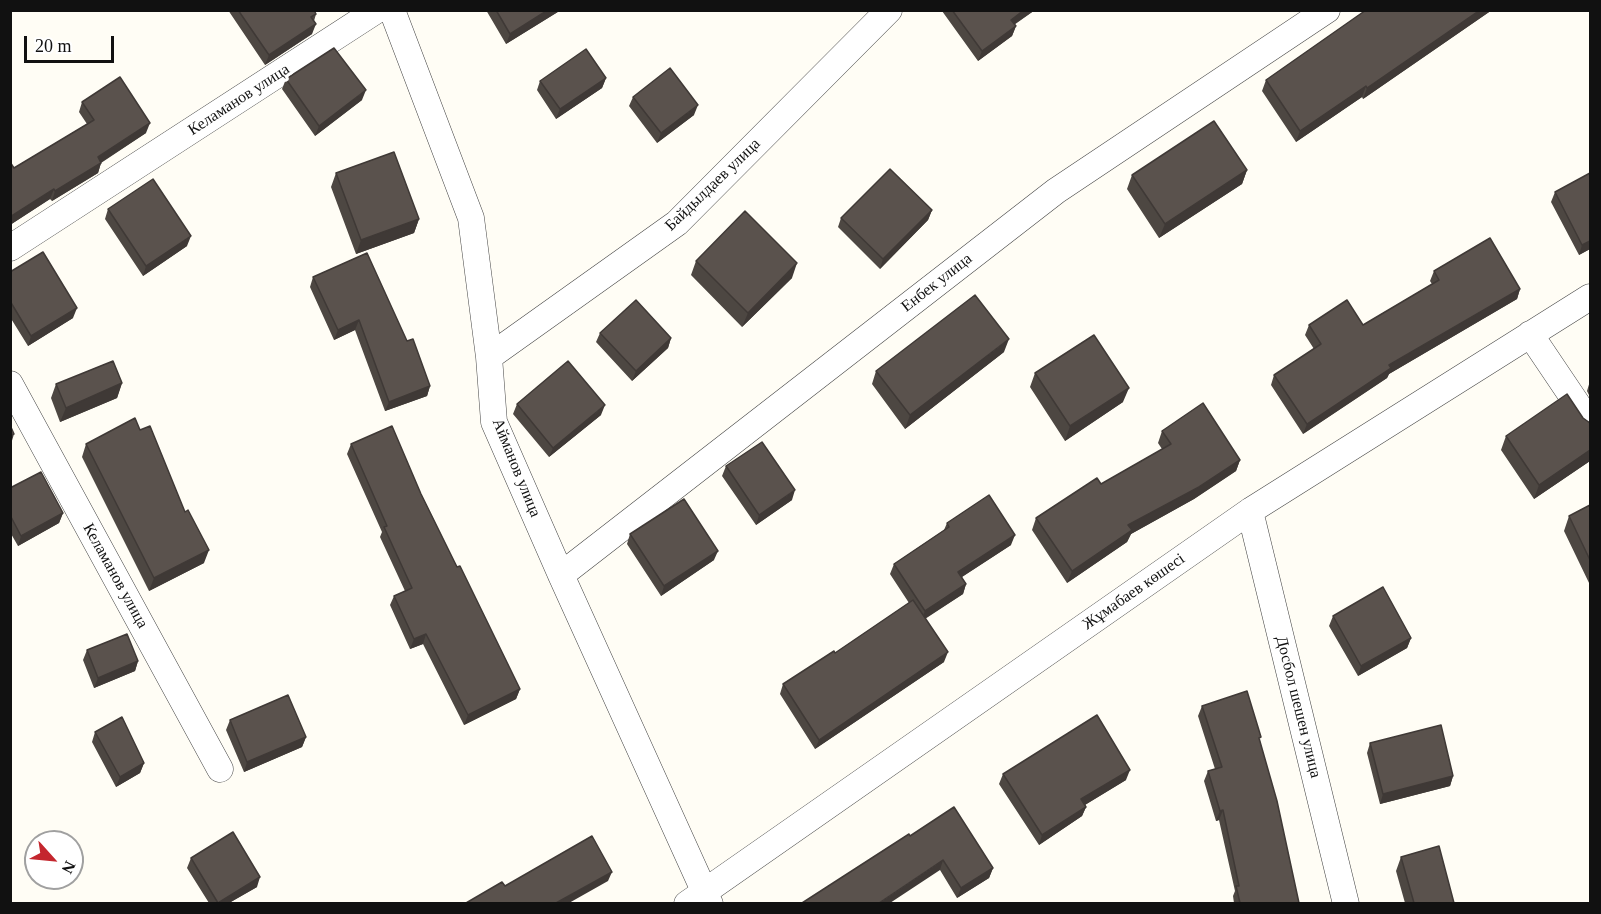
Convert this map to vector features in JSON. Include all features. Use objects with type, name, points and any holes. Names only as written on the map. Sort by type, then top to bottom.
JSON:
[{"type":"street","name":"Келаманов улица","points":[[10,248],[377,10]]},
{"type":"street","name":"Айманов улица","points":[[392,10],[471,218],[489,357],[494,422],[701,900]]},
{"type":"street","name":"Байдылдаев улица","points":[[489,357],[677,223],[888,10]]},
{"type":"street","name":"Енбек улица","points":[[561,575],[1056,191],[1327,10]]},
{"type":"street","name":"Жұмабаев көшесі","points":[[701,900],[1250,511],[1590,297]]},
{"type":"street","points":[[1530,334],[1590,423]]},
{"type":"street","name":"Келаманов улица","points":[[10,384],[220,769]]},
{"type":"street","name":"Досбол шешен улица","points":[[1250,511],[1346,903]]},
{"type":"building","points":[[238,10],[314,10],[316,14],[311,17],[316,24],[269,55]]},
{"type":"building","points":[[496,10],[548,10],[510,34]]},
{"type":"building","points":[[952,10],[1024,10],[1011,20],[1016,26],[982,51]]},
{"type":"building","points":[[1366,10],[1480,10],[1300,131],[1266,80]]},
{"type":"building","points":[[334,48],[366,90],[319,126],[286,79]]},
{"type":"building","points":[[586,49],[606,78],[560,109],[540,81]]},
{"type":"building","points":[[670,68],[698,105],[661,133],[633,97]]},
{"type":"building","points":[[120,77],[150,123],[98,157],[101,163],[10,217],[10,162],[14,168],[94,120],[82,102]]},
{"type":"building","points":[[1214,121],[1247,170],[1165,224],[1132,175]]},
{"type":"building","points":[[394,152],[419,219],[361,240],[336,173]]},
{"type":"building","points":[[890,169],[932,210],[883,259],[841,218]]},
{"type":"building","points":[[1590,173],[1590,241],[1582,245],[1555,192]]},
{"type":"building","points":[[153,179],[191,236],[146,266],[108,209]]},
{"type":"building","points":[[745,211],[797,263],[748,313],[696,261]]},
{"type":"building","points":[[1490,238],[1520,289],[1389,365],[1391,368],[1307,424],[1274,375],[1321,344],[1309,325],[1347,300],[1363,325],[1439,280],[1434,271]]},
{"type":"building","points":[[43,252],[77,308],[31,336],[10,301],[10,272]]},
{"type":"building","points":[[367,253],[407,341],[413,339],[430,386],[389,402],[359,320],[338,330],[313,277]]},
{"type":"building","points":[[975,295],[1009,339],[910,415],[876,371]]},
{"type":"building","points":[[636,300],[671,338],[636,371],[600,333]]},
{"type":"building","points":[[1094,335],[1129,388],[1070,426],[1035,373]]},
{"type":"building","points":[[113,361],[122,383],[66,408],[56,384]]},
{"type":"building","points":[[568,361],[605,405],[553,448],[517,404]]},
{"type":"building","points":[[1567,394],[1583,418],[1590,423],[1590,450],[1539,485],[1506,436]]},
{"type":"building","points":[[1203,403],[1240,460],[1199,487],[1128,525],[1132,530],[1072,571],[1036,518],[1097,478],[1101,484],[1171,444],[1162,431]]},
{"type":"building","points":[[135,418],[140,430],[150,426],[185,512],[188,510],[209,550],[154,578],[86,444]]},
{"type":"building","points":[[392,426],[421,494],[457,567],[460,566],[520,689],[468,715],[426,634],[414,639],[394,596],[412,588],[384,527],[387,526],[351,444]]},
{"type":"building","points":[[762,442],[795,490],[759,515],[726,466]]},
{"type":"building","points":[[41,472],[63,513],[21,536],[10,515],[10,488]]},
{"type":"building","points":[[989,495],[1015,535],[958,572],[966,584],[925,611],[894,564],[949,527],[947,523]]},
{"type":"building","points":[[684,499],[718,551],[664,586],[630,534]]},
{"type":"building","points":[[1590,505],[1590,560],[1569,516]]},
{"type":"building","points":[[1383,587],[1411,638],[1361,666],[1333,616]]},
{"type":"building","points":[[913,600],[948,652],[819,740],[783,684],[834,651],[835,653]]},
{"type":"building","points":[[127,634],[138,661],[98,678],[87,650]]},
{"type":"building","points":[[1247,691],[1277,801],[1299,903],[1240,903],[1236,886],[1239,886],[1223,810],[1220,811],[1208,771],[1222,767],[1202,706]]},
{"type":"building","points":[[288,695],[306,737],[247,762],[230,720]]},
{"type":"building","points":[[1097,715],[1130,770],[1081,799],[1086,807],[1042,835],[1003,774]]},
{"type":"building","points":[[122,717],[144,763],[120,777],[95,732]]},
{"type":"building","points":[[1441,725],[1453,776],[1383,794],[1370,743]]},
{"type":"building","points":[[954,807],[993,868],[961,888],[943,860],[879,903],[802,903],[909,834],[910,836]]},
{"type":"building","points":[[233,832],[260,877],[218,903],[191,858]]},
{"type":"building","points":[[592,836],[612,872],[556,903],[466,903],[502,882],[505,886]]},
{"type":"building","points":[[1439,846],[1454,903],[1414,903],[1401,857]]}]
